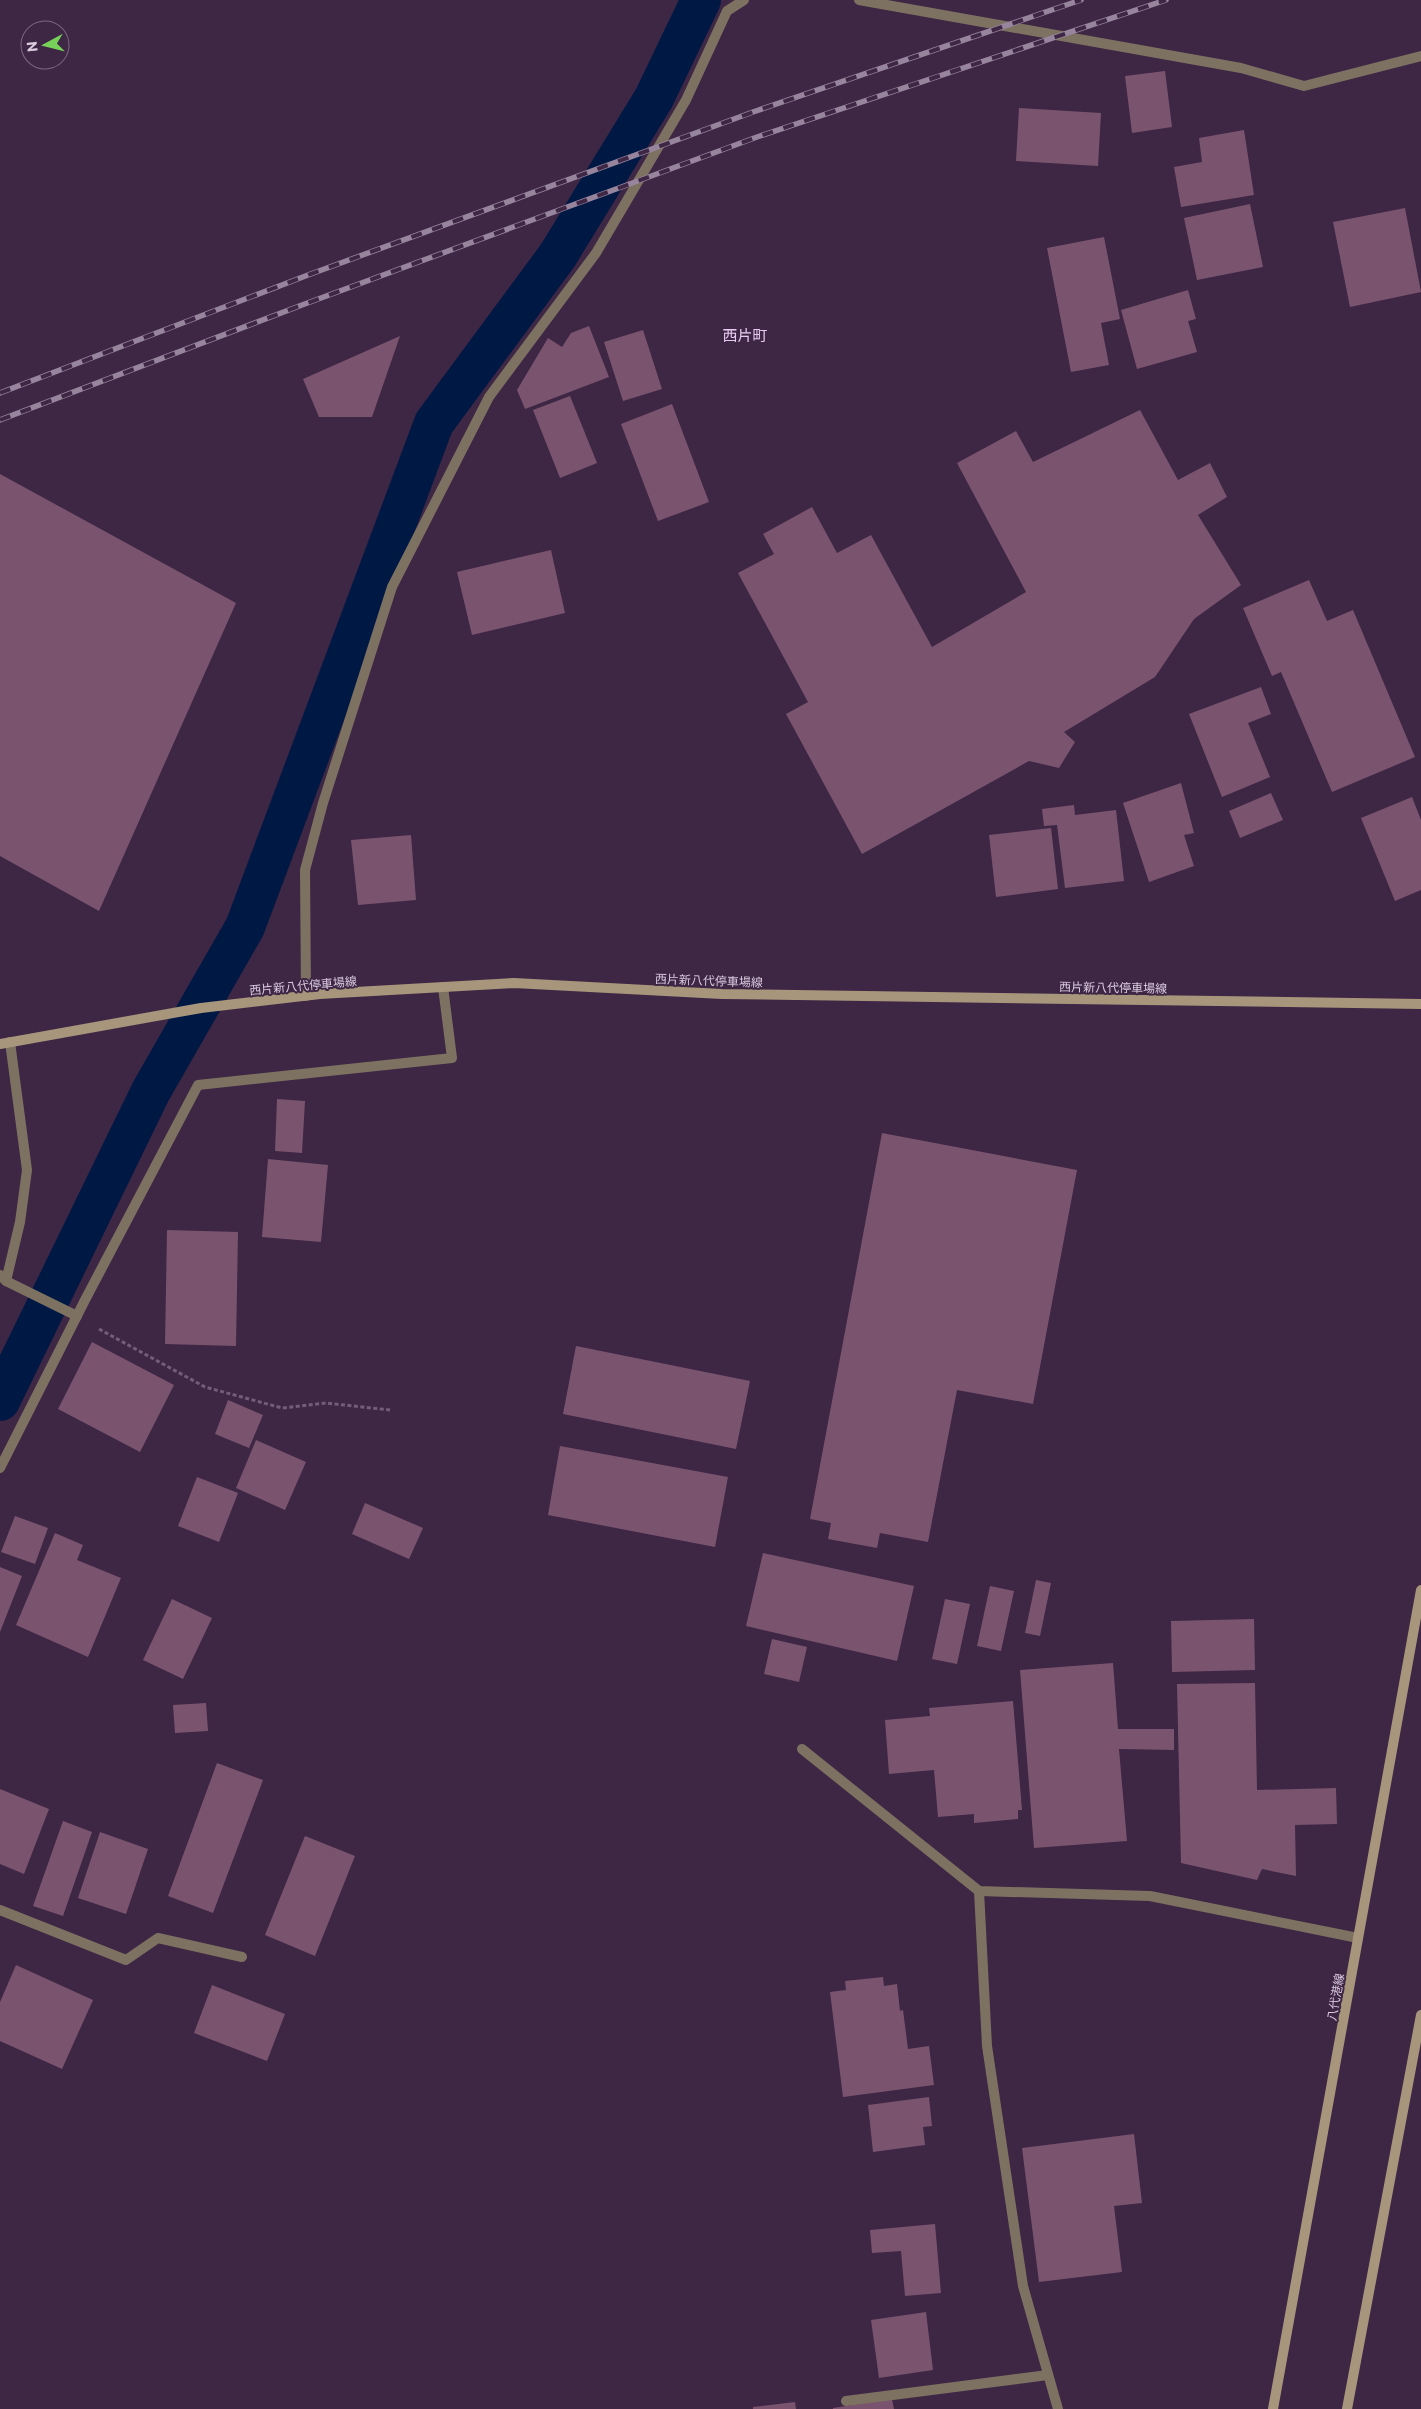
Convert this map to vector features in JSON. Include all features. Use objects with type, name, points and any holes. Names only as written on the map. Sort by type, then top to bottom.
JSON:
[{"type":"main road","name":"西片新八代停車場線","points":[[5,1043],[201,1008],[306,996],[514,983],[722,994],[1421,1004]]},
{"type":"main road","name":"八代港線","points":[[1273,2409],[1421,1590]]},
{"type":"main road","points":[[1347,2409],[1421,2015]]},
{"type":"street","points":[[306,996],[305,870],[323,803],[392,587],[489,397],[596,253],[686,100],[727,11],[744,0]]},
{"type":"street","points":[[859,0],[1241,68],[1304,86],[1421,56]]},
{"type":"street","points":[[0,1468],[75,1316],[198,1085],[452,1058],[443,987]]},
{"type":"street","points":[[5,1043],[27,1170],[20,1222],[3,1279],[75,1316]]},
{"type":"street","points":[[802,1749],[979,1891],[1150,1896],[1358,1938]]},
{"type":"street","points":[[979,1891],[987,2046],[1023,2286],[1058,2409]]},
{"type":"street","points":[[0,1910],[126,1960],[158,1938],[242,1957]]},
{"type":"street","points":[[846,2401],[1048,2375]]},
{"type":"path","points":[[75,1316],[205,1387],[282,1408],[326,1403],[390,1410]]},
{"type":"building","points":[[1165,71],[1172,127],[1132,133],[1125,76]]},
{"type":"building","points":[[1019,108],[1101,113],[1098,166],[1016,161]]},
{"type":"building","points":[[1244,130],[1254,195],[1181,207],[1174,167],[1202,162],[1199,138]]},
{"type":"building","points":[[1250,204],[1263,267],[1197,280],[1184,218]]},
{"type":"building","points":[[1405,208],[1421,292],[1350,307],[1333,222]]},
{"type":"building","points":[[1104,237],[1120,319],[1101,323],[1109,365],[1071,372],[1047,248]]},
{"type":"building","points":[[1188,290],[1196,319],[1188,321],[1197,352],[1137,369],[1121,310]]},
{"type":"building","points":[[589,326],[609,377],[525,409],[517,390],[548,338],[562,347],[571,333]]},
{"type":"building","points":[[643,330],[662,389],[623,401],[604,342]]},
{"type":"building","points":[[400,336],[372,417],[319,417],[303,379]]},
{"type":"building","points":[[570,396],[597,463],[560,478],[533,410]]},
{"type":"building","points":[[672,404],[709,502],[658,521],[621,424]]},
{"type":"building","points":[[1140,410],[1178,480],[1210,463],[1227,497],[1198,515],[1241,585],[1194,619],[1155,677],[1064,732],[1075,742],[1059,768],[1029,761],[862,854],[786,714],[808,702],[738,573],[774,554],[763,534],[812,507],[837,553],[871,535],[932,647],[1026,592],[957,463],[1016,431],[1033,462]]},
{"type":"building","points":[[0,474],[236,603],[99,911],[0,856]]},
{"type":"building","points":[[551,550],[565,613],[472,635],[457,572]]},
{"type":"building","points":[[1309,580],[1327,621],[1353,610],[1415,757],[1332,792],[1281,672],[1272,676],[1243,608]]},
{"type":"building","points":[[1261,687],[1271,714],[1248,723],[1270,777],[1222,797],[1189,714]]},
{"type":"building","points":[[1181,783],[1194,833],[1184,835],[1194,866],[1149,882],[1123,803]]},
{"type":"building","points":[[1271,793],[1283,820],[1240,838],[1229,811]]},
{"type":"building","points":[[1412,797],[1421,820],[1421,890],[1395,901],[1361,818]]},
{"type":"building","points":[[1074,805],[1075,815],[1116,810],[1124,881],[1065,888],[1057,825],[1044,826],[1042,809]]},
{"type":"building","points":[[1051,828],[1058,889],[996,897],[989,835]]},
{"type":"building","points":[[411,835],[416,900],[358,905],[351,840]]},
{"type":"building","points":[[277,1099],[305,1101],[302,1153],[275,1151]]},
{"type":"building","points":[[882,1133],[1077,1170],[1033,1404],[957,1390],[928,1542],[880,1533],[877,1548],[828,1539],[831,1523],[810,1519]]},
{"type":"building","points":[[268,1159],[328,1165],[321,1242],[262,1237]]},
{"type":"building","points":[[167,1230],[238,1232],[236,1346],[165,1344]]},
{"type":"building","points":[[92,1342],[174,1385],[140,1452],[58,1409]]},
{"type":"building","points":[[576,1346],[750,1381],[736,1449],[563,1414]]},
{"type":"building","points":[[228,1400],[263,1415],[249,1448],[215,1434]]},
{"type":"building","points":[[256,1440],[306,1462],[285,1510],[236,1488]]},
{"type":"building","points":[[560,1446],[728,1477],[715,1547],[548,1515]]},
{"type":"building","points":[[197,1477],[238,1493],[219,1542],[178,1526]]},
{"type":"building","points":[[365,1503],[423,1528],[409,1559],[352,1534]]},
{"type":"building","points":[[15,1516],[48,1528],[35,1564],[1,1552]]},
{"type":"building","points":[[55,1533],[83,1545],[77,1560],[121,1578],[88,1657],[16,1625]]},
{"type":"building","points":[[763,1553],[914,1586],[897,1661],[746,1626]]},
{"type":"building","points":[[0,1567],[22,1576],[0,1632]]},
{"type":"building","points":[[1036,1580],[1051,1583],[1040,1636],[1025,1633]]},
{"type":"building","points":[[990,1586],[1014,1591],[1001,1651],[977,1646]]},
{"type":"building","points":[[172,1599],[212,1618],[183,1679],[143,1660]]},
{"type":"building","points":[[945,1599],[970,1604],[957,1664],[932,1659]]},
{"type":"building","points":[[1254,1619],[1255,1670],[1172,1672],[1171,1621]]},
{"type":"building","points":[[772,1639],[807,1647],[799,1682],[764,1674]]},
{"type":"building","points":[[1113,1663],[1118,1729],[1174,1729],[1174,1750],[1119,1749],[1127,1841],[1034,1848],[1020,1670]]},
{"type":"building","points":[[1255,1683],[1257,1790],[1336,1788],[1337,1824],[1295,1825],[1296,1876],[1262,1869],[1257,1880],[1181,1863],[1177,1684]]},
{"type":"building","points":[[1013,1701],[1022,1810],[1018,1810],[1018,1819],[974,1823],[974,1814],[938,1817],[934,1770],[889,1774],[885,1720],[930,1716],[929,1708]]},
{"type":"building","points":[[206,1703],[208,1731],[175,1733],[173,1705]]},
{"type":"building","points":[[217,1763],[263,1780],[213,1913],[168,1896]]},
{"type":"building","points":[[0,1789],[49,1809],[24,1874],[0,1864]]},
{"type":"building","points":[[63,1821],[92,1832],[63,1916],[33,1906]]},
{"type":"building","points":[[100,1832],[148,1849],[126,1914],[78,1898]]},
{"type":"building","points":[[305,1836],[355,1856],[315,1956],[265,1935]]},
{"type":"building","points":[[16,1965],[93,2000],[62,2069],[0,2041],[0,2002]]},
{"type":"building","points":[[883,1977],[884,1986],[897,1984],[900,2011],[903,2010],[908,2049],[929,2046],[934,2085],[843,2097],[830,1992],[846,1990],[845,1981]]},
{"type":"building","points":[[212,1985],[285,2014],[267,2061],[194,2033]]},
{"type":"building","points":[[929,2097],[932,2126],[923,2127],[925,2145],[873,2152],[868,2105]]},
{"type":"building","points":[[1134,2134],[1142,2203],[1114,2206],[1122,2272],[1039,2282],[1022,2148]]},
{"type":"building","points":[[935,2224],[941,2293],[905,2296],[901,2251],[872,2253],[870,2230]]},
{"type":"building","points":[[926,2312],[933,2370],[879,2378],[871,2320]]},
{"type":"building","points":[[892,2399],[894,2409],[833,2409],[833,2408]]},
{"type":"building","points":[[795,2402],[796,2409],[753,2409],[753,2407]]},
{"type":"waterway","points":[[0,1401],[151,1091],[245,927],[434,423],[558,255],[654,98],[701,0]]},
{"type":"railway","points":[[0,393],[308,275],[753,112],[1081,0]]},
{"type":"railway","points":[[0,420],[302,305],[757,137],[1166,0]]},
{"type":"district","name":"西片町","points":[[745,335]]}]
